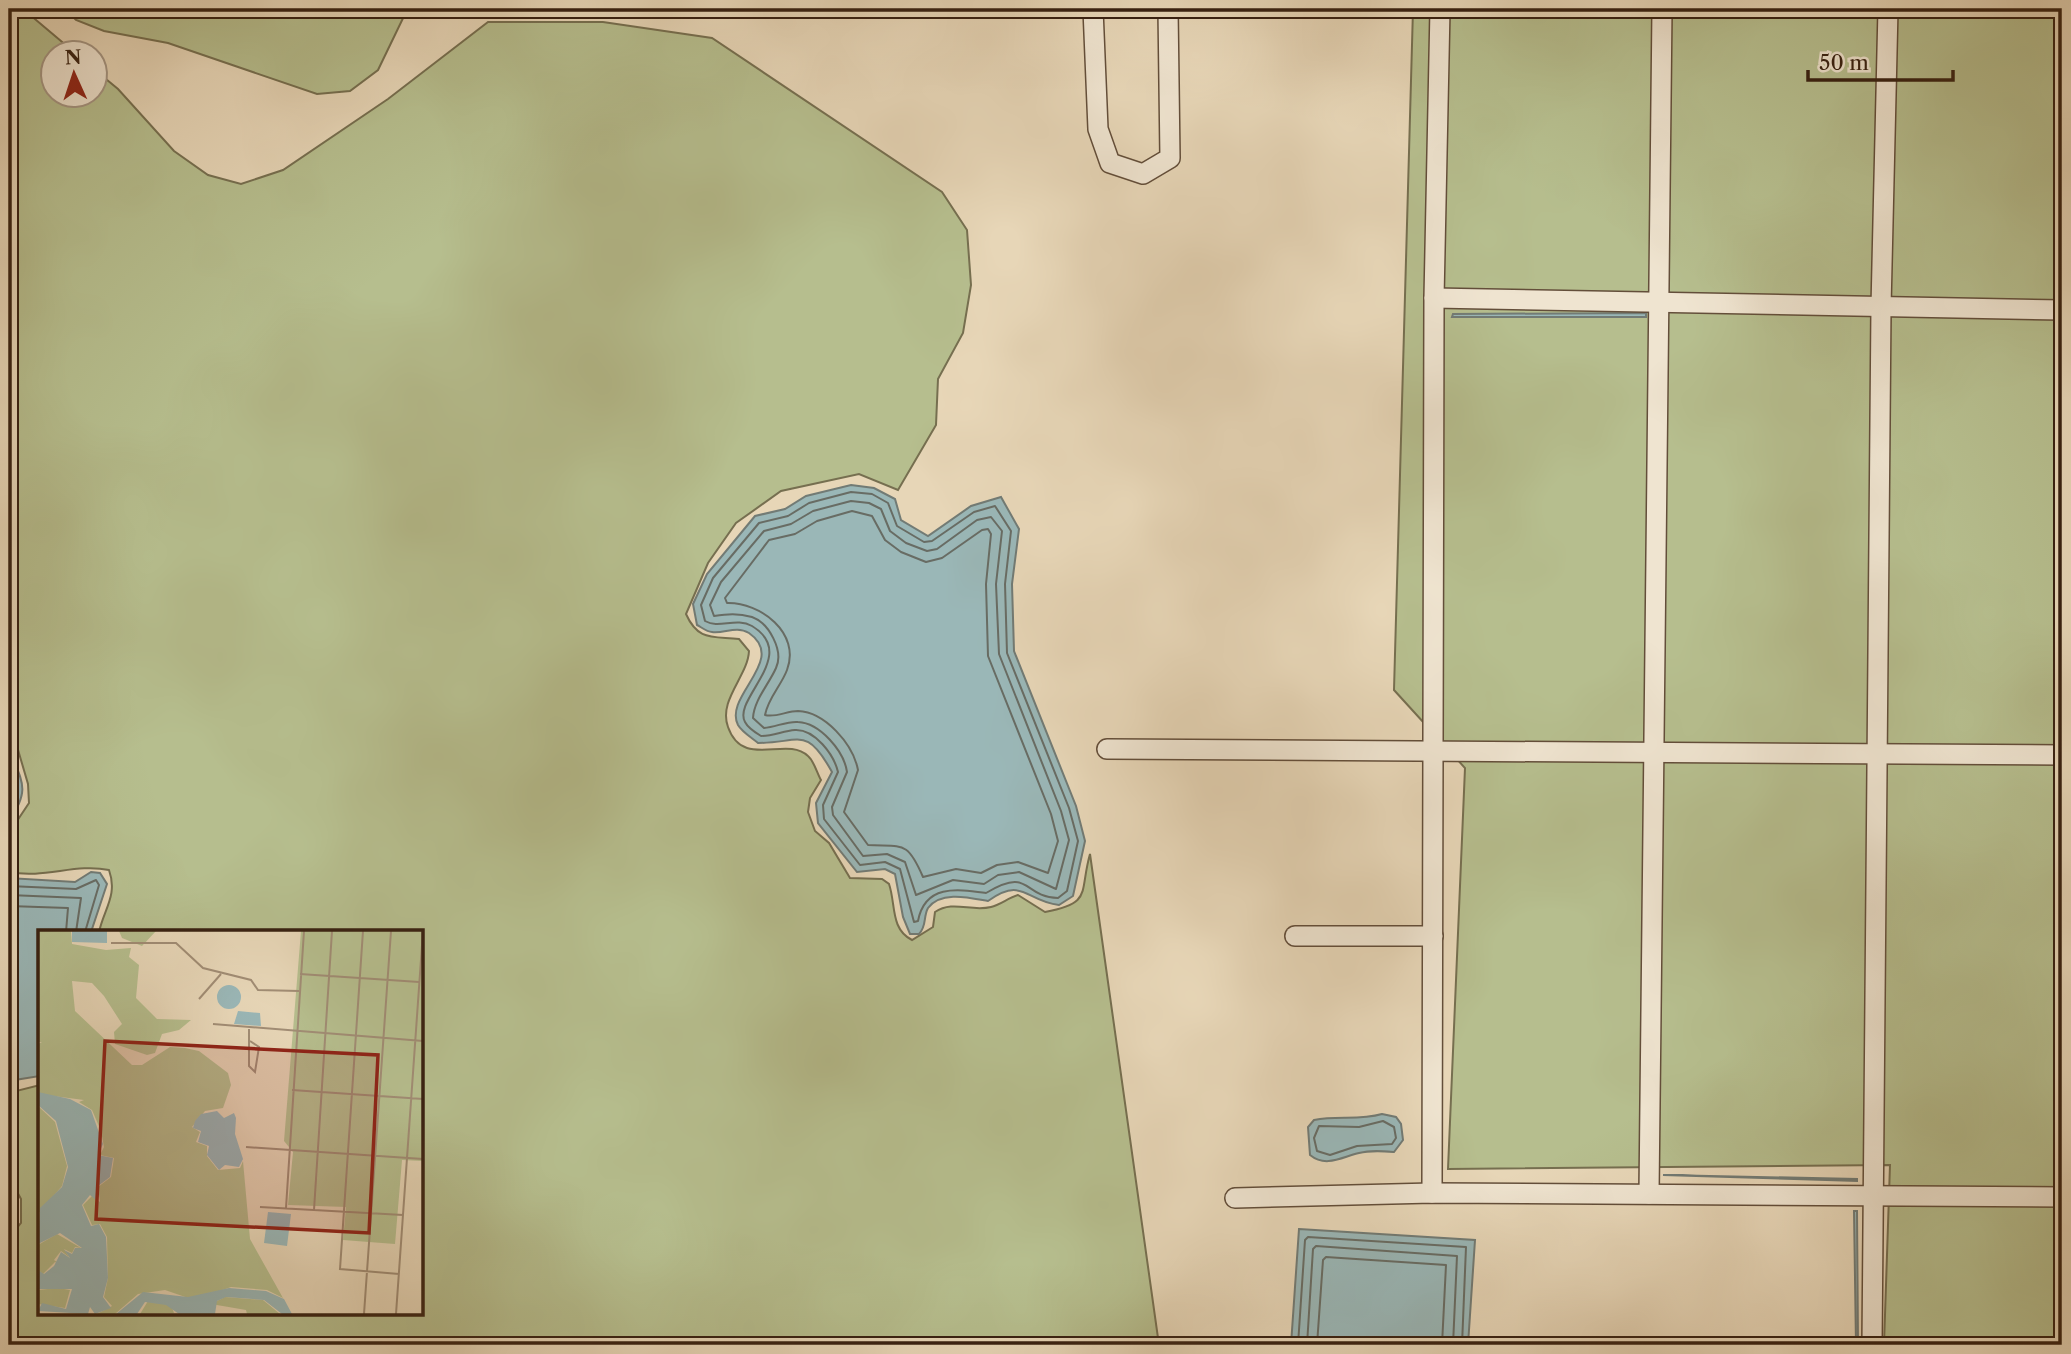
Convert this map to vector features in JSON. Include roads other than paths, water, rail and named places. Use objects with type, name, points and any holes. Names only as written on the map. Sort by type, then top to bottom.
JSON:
[{"type":"street","points":[[1093,9],[1101,146],[1110,163],[1143,174],[1170,158],[1168,9]]},
{"type":"street","points":[[1432,1193],[1434,299],[1440,9]]},
{"type":"street","points":[[1649,1194],[1662,9]]},
{"type":"street","points":[[1872,1345],[1881,307],[1888,9]]},
{"type":"street","points":[[1434,299],[2062,310]]},
{"type":"street","points":[[1107,749],[2062,755]]},
{"type":"street","points":[[1295,936],[1433,936]]},
{"type":"street","points":[[1235,1198],[1432,1193],[2062,1197]]},
{"type":"water","points":[[1646,313],[1646,317],[1452,317],[1453,314]]},
{"type":"water","points":[[851,485],[874,488],[895,499],[901,520],[928,536],[971,506],[1001,497],[1019,529],[1012,584],[1014,651],[1076,806],[1085,841],[1073,896],[1059,905],[1017,890],[1000,894],[988,901],[948,897],[934,902],[928,908],[919,934],[910,934],[903,917],[895,874],[885,869],[857,872],[818,823],[816,803],[832,772],[823,757],[808,742],[801,740],[758,743],[738,725],[736,714],[739,702],[759,666],[762,655],[759,644],[749,633],[735,630],[710,632],[697,625],[693,604],[707,574],[755,516],[785,509],[806,496]]},
{"type":"water","points":[[9,749],[21,778],[22,793],[9,821]]},
{"type":"water","points":[[91,872],[100,873],[107,884],[92,930],[38,930],[38,1076],[15,1080],[9,1087],[9,878],[75,882]]},
{"type":"water","points":[[1382,1114],[1396,1117],[1401,1124],[1403,1140],[1394,1152],[1368,1151],[1328,1161],[1310,1155],[1308,1127],[1314,1120]]},
{"type":"water","points":[[1663,1175],[1857,1179],[1857,1181]]},
{"type":"water","points":[[1854,1211],[1857,1211],[1858,1345],[1856,1345]]},
{"type":"water","points":[[1299,1229],[1475,1240],[1468,1345],[1291,1345]]}]
